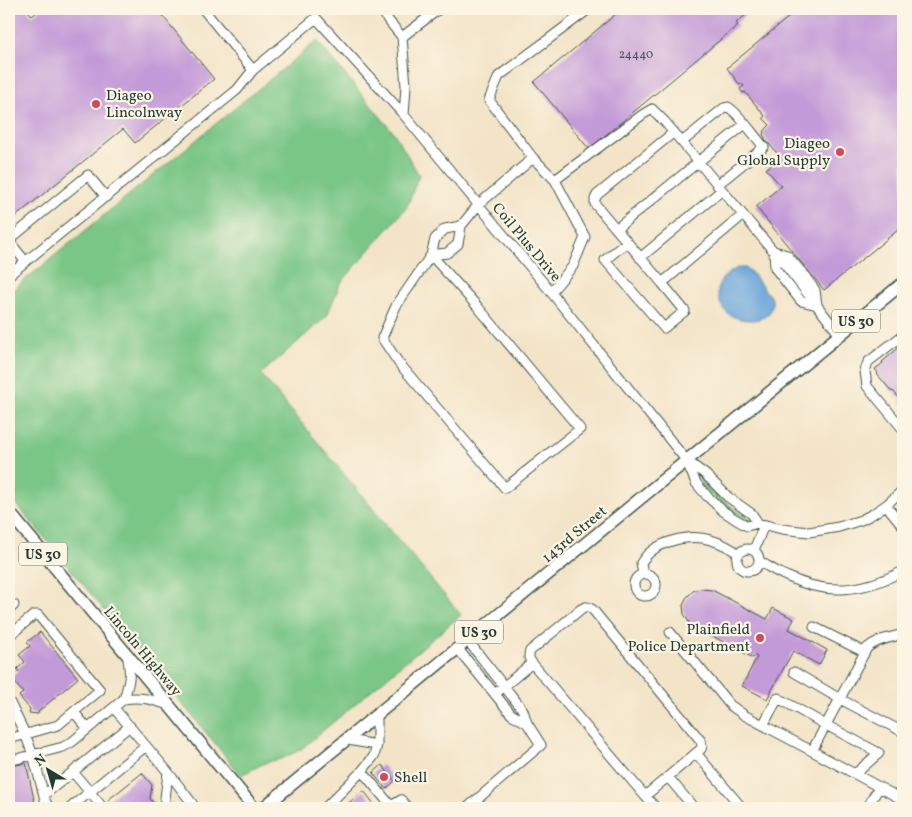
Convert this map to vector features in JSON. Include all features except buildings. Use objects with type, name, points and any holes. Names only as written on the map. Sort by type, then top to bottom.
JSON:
[{"type":"main road","name":"143rd Street","points":[[263,808],[378,716],[686,460],[903,283]]},
{"type":"main road","name":"Lincoln Highway","points":[[9,512],[254,808]]},
{"type":"street","points":[[9,275],[237,90],[253,70],[203,9]]},
{"type":"street","points":[[379,9],[402,37],[406,86],[404,115]]},
{"type":"street","points":[[402,37],[439,9]]},
{"type":"street","points":[[551,292],[573,266],[585,237],[554,180],[533,158],[489,100],[499,76],[589,9]]},
{"type":"street","name":"Coil Plus Drive","points":[[253,70],[316,18],[404,115],[551,292],[686,460],[706,475],[728,497],[752,514],[761,524]]},
{"type":"street","points":[[640,258],[764,147],[728,107],[724,108],[682,142]]},
{"type":"street","points":[[554,180],[642,114],[652,109],[674,132],[774,251],[840,335]]},
{"type":"street","points":[[616,229],[745,124]]},
{"type":"street","points":[[627,242],[605,260],[664,328],[685,311],[662,283],[595,204],[596,197],[674,132]]},
{"type":"street","points":[[431,255],[448,253],[458,244],[461,226],[478,205],[533,158]]},
{"type":"street","points":[[25,261],[9,240],[88,175],[106,196]]},
{"type":"street","points":[[662,283],[743,215]]},
{"type":"street","points":[[431,255],[477,306],[580,429],[505,488],[398,362],[382,338],[396,306],[431,255],[434,239],[445,230],[461,226]]},
{"type":"street","points":[[903,335],[868,362],[865,371],[868,386],[903,429]]},
{"type":"street","name":"Coil Plus Drive","points":[[686,460],[696,484],[707,496],[723,511],[747,526],[761,524],[809,532],[840,528],[861,520],[886,505],[903,490]]},
{"type":"street","points":[[886,505],[903,526]]},
{"type":"street","points":[[754,550],[761,524]]},
{"type":"street","points":[[643,574],[641,563],[648,553],[667,542],[678,539],[710,539],[725,545],[739,554]]},
{"type":"street","points":[[745,549],[754,550],[758,554],[758,564],[754,569],[743,569],[738,561],[739,554],[745,549]]},
{"type":"street","points":[[759,561],[784,576],[799,582],[833,589],[869,586],[903,571]]},
{"type":"street","points":[[645,796],[701,749],[701,741],[592,610],[586,607],[581,609],[530,651],[529,659],[645,796],[656,808]]},
{"type":"street","points":[[9,636],[34,616],[38,615],[100,690],[58,725],[9,738]]},
{"type":"street","points":[[814,627],[864,652]]},
{"type":"street","points":[[670,632],[730,705],[744,715],[903,800]]},
{"type":"street","points":[[812,751],[864,652],[877,641],[903,634]]},
{"type":"street","points":[[467,808],[541,745],[527,723],[523,710],[468,641]]},
{"type":"street","points":[[458,649],[511,714],[527,723]]},
{"type":"street","points":[[124,700],[129,684],[130,672],[127,654]]},
{"type":"street","points":[[494,694],[532,663]]},
{"type":"street","points":[[794,672],[903,732]]},
{"type":"street","points":[[9,761],[63,747],[72,742],[124,700],[149,698],[169,705]]},
{"type":"street","points":[[763,725],[778,698],[880,753],[855,774]]},
{"type":"street","points":[[9,701],[25,734],[46,803],[50,808]]},
{"type":"street","points":[[114,708],[168,772],[194,808]]},
{"type":"street","points":[[74,712],[88,729]]},
{"type":"street","points":[[325,808],[362,771],[374,756],[377,746],[378,716]]},
{"type":"street","points":[[44,795],[130,726]]},
{"type":"street","points":[[348,740],[377,746]]},
{"type":"street","points":[[70,808],[146,746]]},
{"type":"street","points":[[696,753],[742,808]]},
{"type":"street","points":[[362,771],[389,807],[401,800],[408,808]]},
{"type":"street","points":[[73,772],[103,808]]},
{"type":"street","points":[[164,808],[168,772]]},
{"type":"street","points":[[668,777],[694,808]]},
{"type":"street","points":[[867,808],[879,787]]},
{"type":"green space","points":[[317,41],[394,133],[419,175],[407,207],[340,284],[327,316],[261,374],[461,615],[300,750],[281,759],[267,762],[241,775],[9,495],[9,293]]},
{"type":"green space","points":[[699,478],[717,495],[752,520],[749,522],[721,504],[708,492]]},
{"type":"water","points":[[737,268],[746,268],[751,272],[772,299],[772,308],[763,318],[755,320],[739,319],[726,312],[722,306],[718,294],[719,285],[726,275]]},
{"type":"place","name":"Diageo Lincolnway","points":[[96,104]]},
{"type":"place","name":"Diageo Global Supply","points":[[840,152]]},
{"type":"place","name":"Plainfield Police Department","points":[[760,638]]},
{"type":"place","name":"Shell","points":[[384,777]]}]
